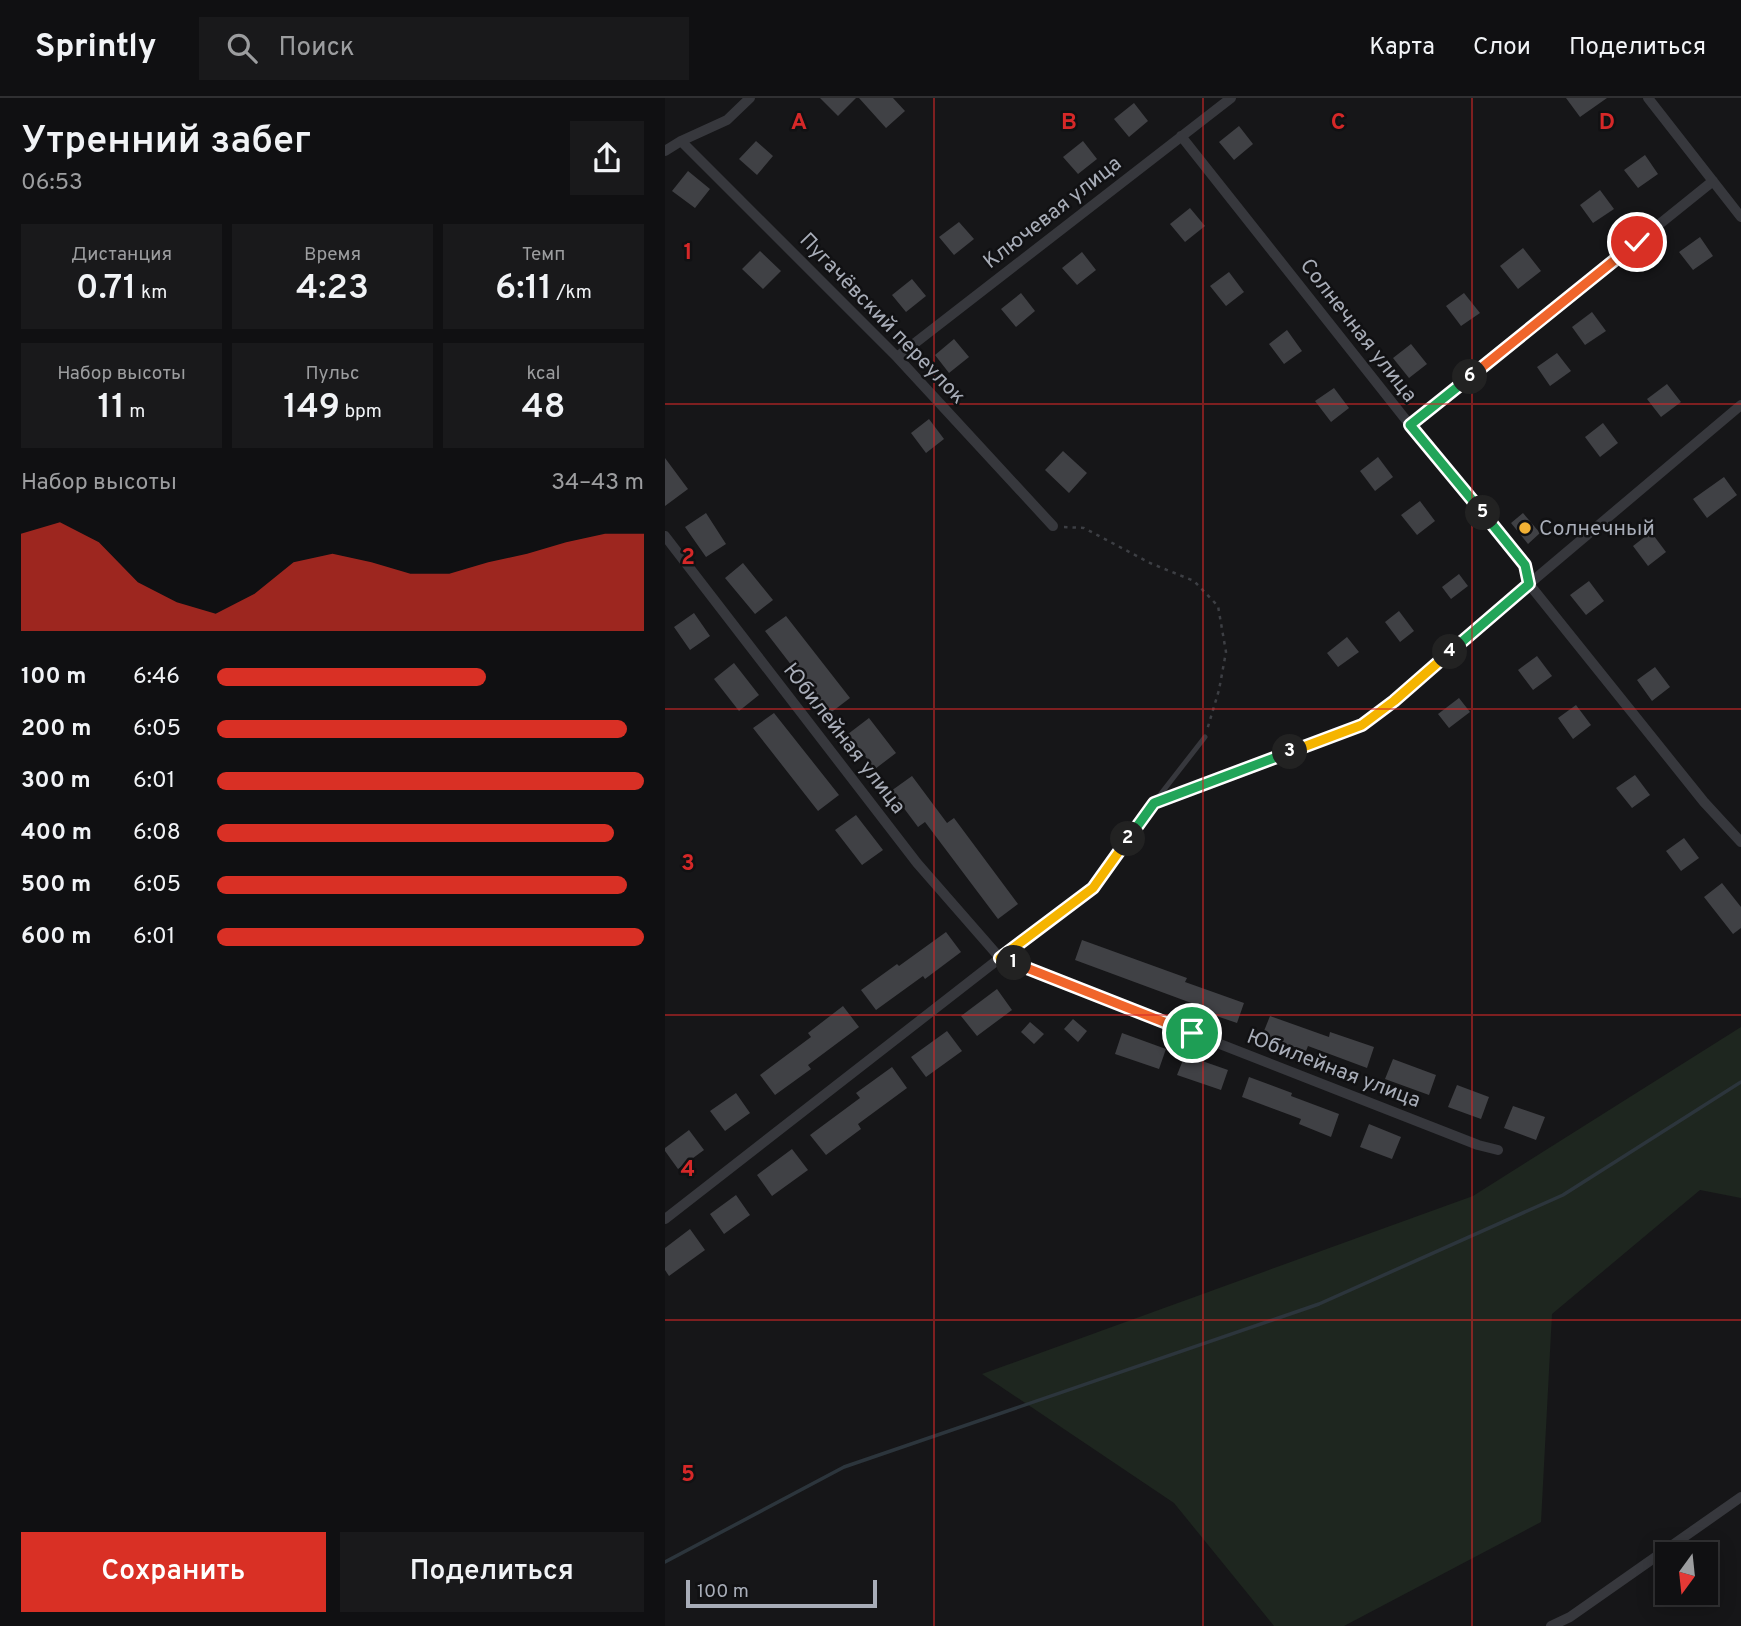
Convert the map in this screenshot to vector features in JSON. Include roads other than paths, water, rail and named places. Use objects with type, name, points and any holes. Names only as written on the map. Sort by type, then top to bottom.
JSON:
[{"type":"street","points":[[665,151],[727,120],[750,98]]},
{"type":"street","name":"Ключевая улица","points":[[897,358],[1231,98]]},
{"type":"street","points":[[1648,98],[1741,217]]},
{"type":"street","name":"Солнечная улица","points":[[1181,136],[1410,425],[1525,565],[1529,584],[1704,802],[1741,842]]},
{"type":"street","name":"Пугачёвский переулок","points":[[681,141],[897,358],[1053,526]]},
{"type":"street","points":[[1410,425],[1713,181]]},
{"type":"street","points":[[665,1219],[1093,888],[1154,803],[1362,725],[1394,701],[1741,405]]},
{"type":"street","name":"Юбилейная улица","points":[[665,536],[917,863],[1000,958],[1478,1145],[1498,1150]]},
{"type":"street","points":[[1551,1626],[1570,1617],[1741,1497]]},
{"type":"lane","points":[[1154,803],[1205,737]]},
{"type":"waterway","points":[[665,1562],[844,1467],[1319,1304],[1563,1195],[1741,1082]]},
{"type":"place","name":"Солнечный","points":[[1525,528]]}]
